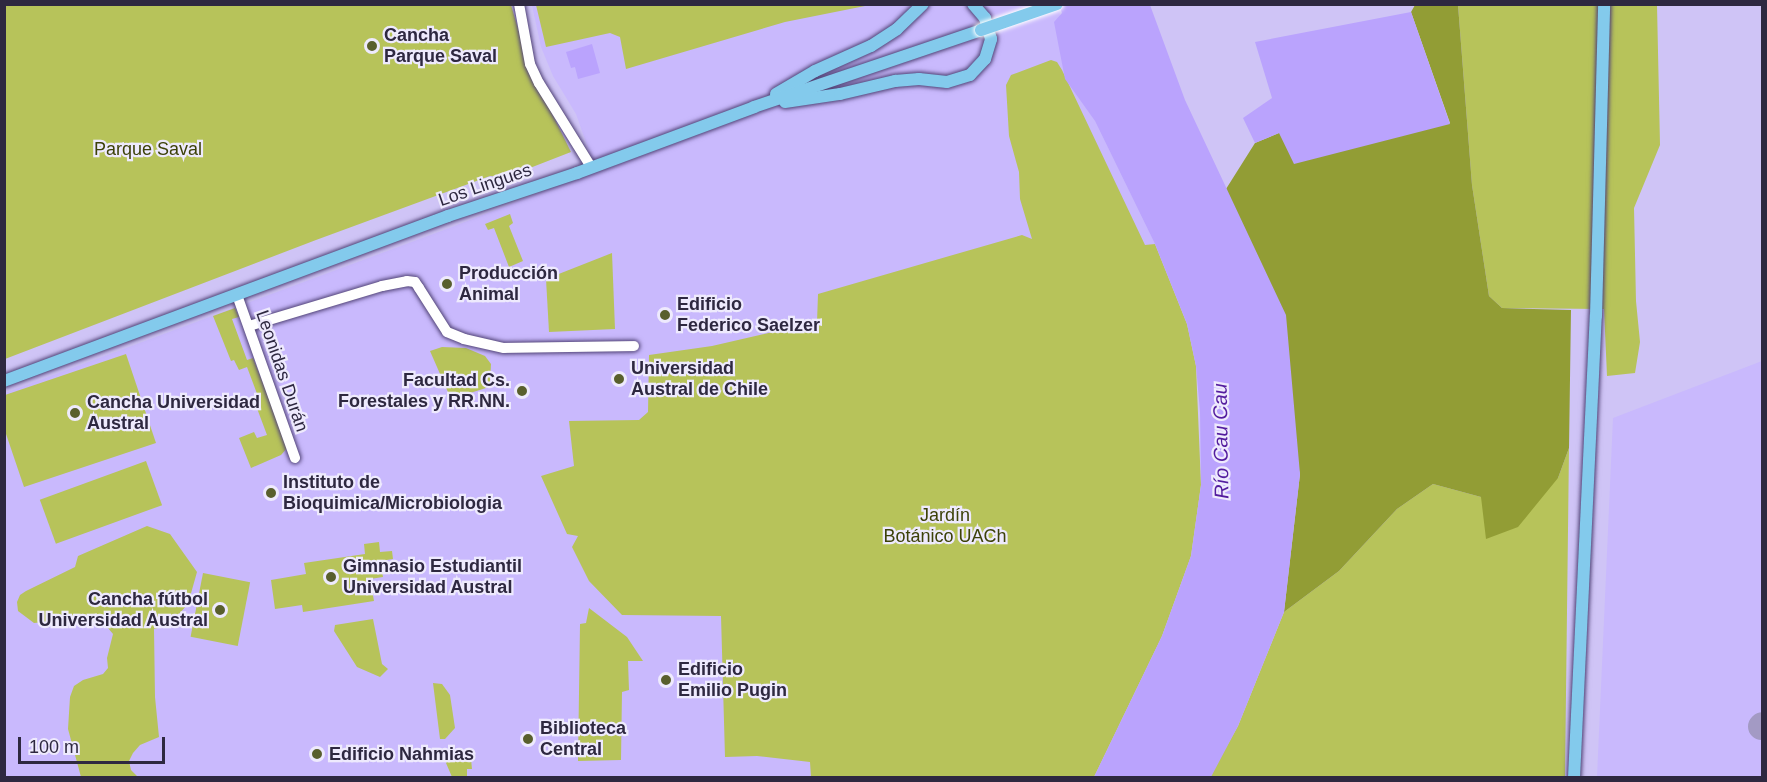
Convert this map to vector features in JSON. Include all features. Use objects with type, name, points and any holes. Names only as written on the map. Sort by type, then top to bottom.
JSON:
[{"type":"main road","points":[[754,107],[815,71],[871,46],[897,29],[923,4]]},
{"type":"main road","points":[[754,107],[840,94],[895,81],[919,79],[947,82],[964,78],[981,65],[990,46],[988,25],[973,4]]},
{"type":"main road","name":"Los Lingues","points":[[4,381],[448,216],[591,167],[754,107],[1058,4]]},
{"type":"main road","points":[[1574,777],[1596,316],[1604,4]]},
{"type":"street","points":[[519,4],[530,64],[591,167]]},
{"type":"street","points":[[249,326],[382,286],[407,281],[415,282],[447,332],[464,339],[493,347],[634,346]]},
{"type":"street","name":"Leonidas Durán","points":[[237,295],[295,458]]},
{"type":"shaded area","name":"Universidad Austral de Chile","points":[[532,5],[1059,5],[1065,79],[1095,121],[1155,244],[1162,636],[1094,777],[5,778],[5,393],[452,227],[590,173],[589,151],[576,114],[553,76],[541,47]]},
{"type":"shaded area","points":[[1762,361],[1762,777],[1597,777],[1613,418]]},
{"type":"green space","points":[[536,4],[870,5],[785,22],[626,69],[620,37],[610,33],[546,47]]},
{"type":"green space","name":"Parque Saval","points":[[4,5],[511,5],[530,69],[571,152],[507,177],[490,176],[5,359]]},
{"type":"green space","points":[[1415,5],[1458,5],[1472,185],[1489,296],[1502,308],[1571,310],[1569,448],[1558,478],[1518,527],[1486,539],[1481,497],[1433,484],[1397,509],[1339,571],[1284,612],[1300,474],[1226,189],[1255,143],[1279,133],[1450,123],[1411,12]]},
{"type":"green space","points":[[1458,5],[1657,5],[1660,145],[1634,208],[1636,301],[1640,342],[1635,373],[1607,376],[1604,309],[1502,308],[1489,296],[1472,185]]},
{"type":"green space","name":"Jardín Botánico UACh","points":[[1051,60],[1057,62],[1062,70],[1145,245],[1155,244],[1187,324],[1196,366],[1201,485],[1191,556],[1162,636],[1094,777],[811,777],[810,762],[757,756],[725,757],[721,616],[622,615],[589,581],[572,547],[578,536],[567,534],[541,476],[574,466],[569,421],[639,420],[648,412],[649,355],[712,346],[817,322],[818,294],[1022,235],[1032,239],[1020,199],[1019,172],[1009,136],[1006,85],[1011,75]]},
{"type":"green space","points":[[510,214],[513,223],[509,226],[523,261],[509,267],[494,228],[488,230],[485,224]]},
{"type":"green space","points":[[612,253],[615,329],[549,332],[546,279]]},
{"type":"green space","points":[[235,308],[239,317],[232,319],[247,360],[253,358],[288,447],[281,455],[251,468],[239,438],[254,432],[257,438],[267,435],[255,403],[259,399],[247,367],[239,370],[234,360],[231,361],[213,316]]},
{"type":"green space","points":[[442,347],[466,348],[485,356],[491,364],[490,383],[486,388],[451,399],[430,351]]},
{"type":"green space","name":"Cancha Universidad Austral","points":[[126,354],[156,443],[24,487],[5,431],[5,395]]},
{"type":"green space","points":[[1569,448],[1565,777],[1209,778],[1238,726],[1284,612],[1339,571],[1397,509],[1433,484],[1481,497],[1558,478]]},
{"type":"green space","points":[[146,461],[162,505],[56,544],[40,500]]},
{"type":"green space","points":[[147,526],[170,534],[197,572],[188,604],[169,625],[154,629],[155,697],[159,737],[140,745],[133,753],[129,761],[131,770],[138,777],[81,777],[68,729],[70,697],[74,686],[83,680],[103,674],[108,668],[107,658],[113,634],[108,628],[84,618],[34,623],[18,611],[17,602],[20,595],[26,591],[75,567],[78,556]]},
{"type":"green space","name":"Gimnasio Estudiantil Universidad Austral","points":[[379,542],[380,552],[392,551],[393,559],[380,561],[383,577],[370,579],[374,601],[303,612],[302,605],[275,609],[271,580],[306,574],[304,563],[365,554],[364,544]]},
{"type":"green space","name":"Cancha fútbol Universidad Austral","points":[[203,573],[250,582],[238,646],[191,637]]},
{"type":"green space","points":[[589,608],[627,637],[643,661],[628,661],[629,690],[622,692],[621,760],[578,761],[580,624],[586,623]]},
{"type":"green space","points":[[373,619],[382,664],[388,669],[380,677],[357,667],[334,631],[335,625]]},
{"type":"green space","points":[[433,683],[442,684],[450,695],[455,728],[445,739],[440,739]]},
{"type":"green space","points":[[457,749],[467,753],[471,759],[472,769],[467,769],[467,776],[495,777],[452,777],[446,763]]},
{"type":"water","name":"Río Cau Cau","points":[[1059,5],[1150,5],[1185,100],[1286,315],[1300,474],[1284,612],[1238,726],[1211,777],[1094,777],[1162,636],[1191,556],[1201,485],[1200,412],[1196,366],[1187,324],[1155,244],[1095,121],[1065,79],[1054,22],[1062,13]]},
{"type":"water","points":[[1411,12],[1450,124],[1294,164],[1279,133],[1255,143],[1243,118],[1272,98],[1255,42]]},
{"type":"water","points":[[592,44],[600,73],[578,79],[575,67],[571,68],[566,52]]},
{"type":"place","name":"Cancha Parque Saval","points":[[372,46]]},
{"type":"place","name":"Producción Animal","points":[[447,284]]},
{"type":"place","name":"Edificio Federico Saelzer","points":[[665,315]]},
{"type":"place","name":"Universidad Austral de Chile","points":[[619,379]]},
{"type":"place","name":"Facultad Cs. Forestales y RR.NN.","points":[[522,391]]},
{"type":"place","name":"Cancha Universidad Austral","points":[[75,413]]},
{"type":"place","name":"Instituto de Bioquimica/Microbiologia","points":[[271,493]]},
{"type":"place","name":"Gimnasio Estudiantil Universidad Austral","points":[[331,577]]},
{"type":"place","name":"Cancha fútbol Universidad Austral","points":[[220,610]]},
{"type":"place","name":"Edificio Emilio Pugin","points":[[666,680]]},
{"type":"place","name":"Biblioteca Central","points":[[528,739]]},
{"type":"place","name":"Edificio Nahmias","points":[[317,754]]}]
